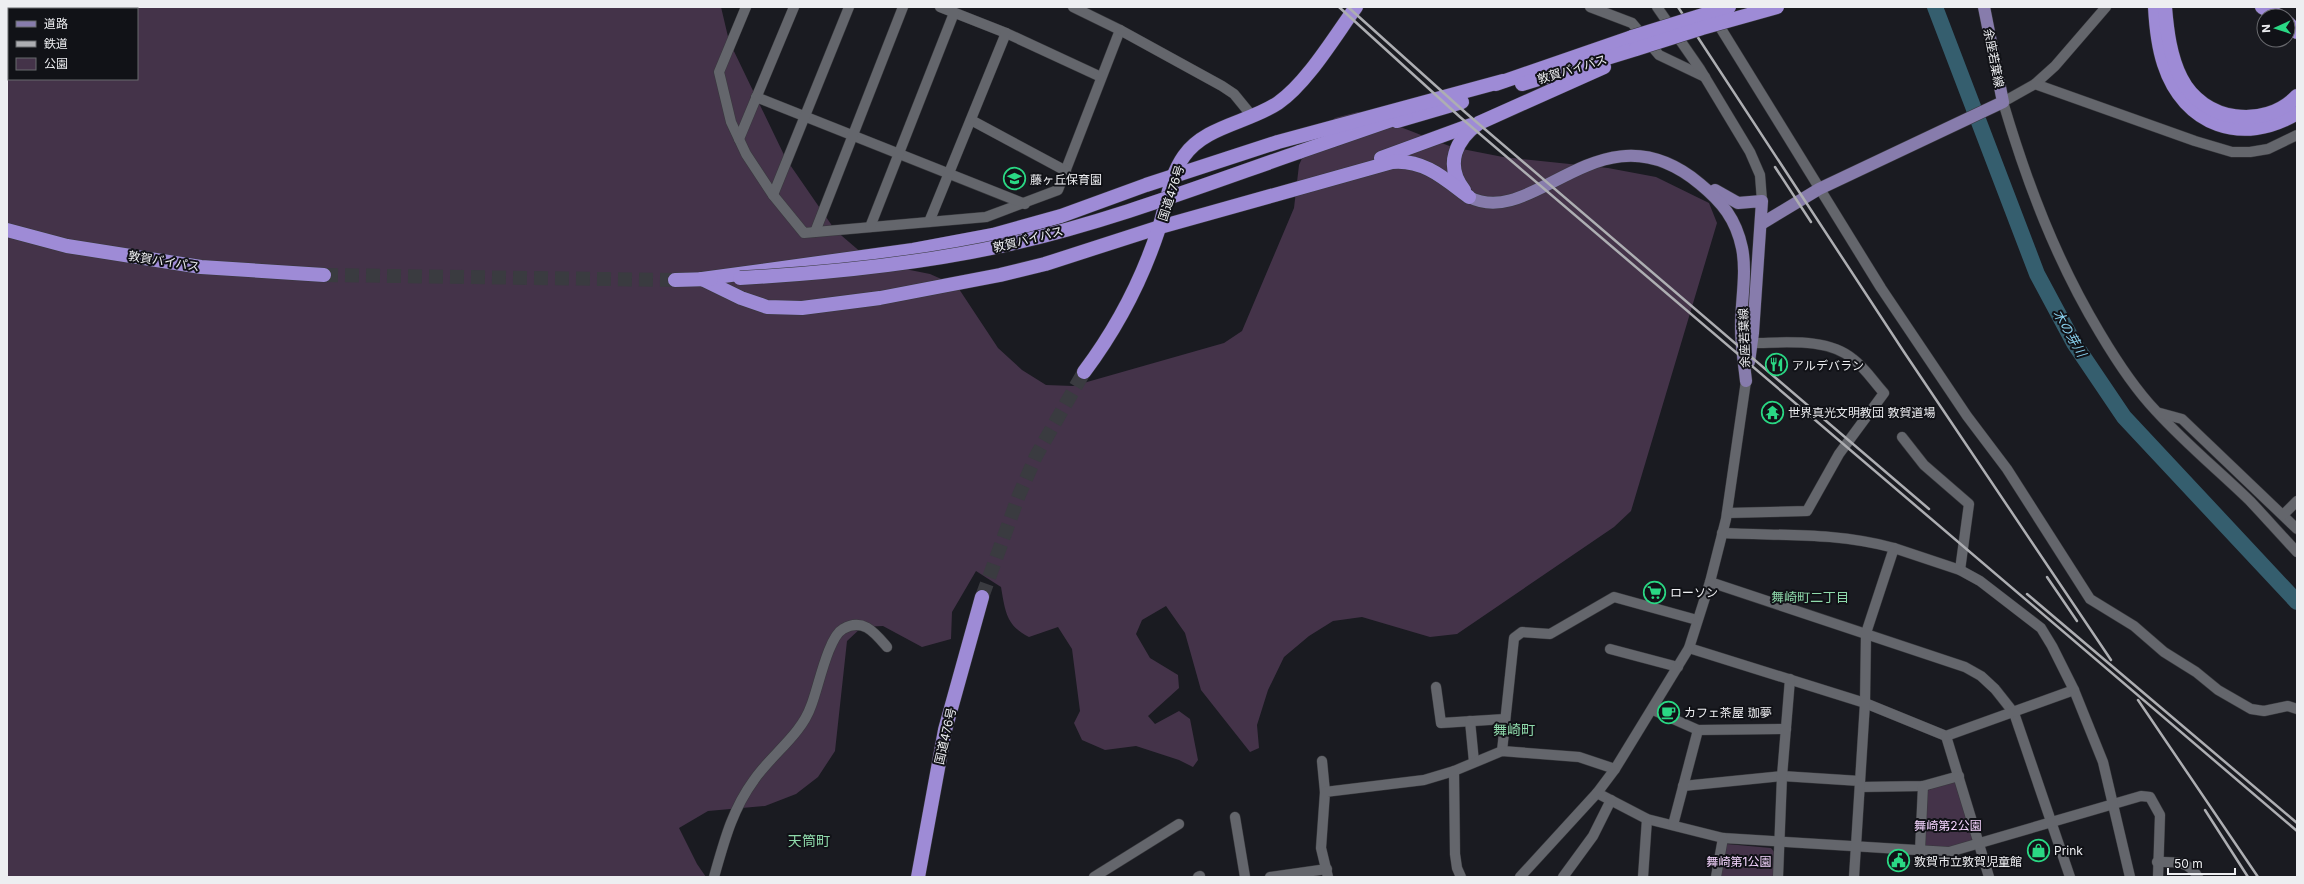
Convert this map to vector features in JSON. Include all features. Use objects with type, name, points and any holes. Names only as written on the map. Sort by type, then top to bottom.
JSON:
[{"type":"highway","name":"国道476号","points":[[1084,372],[1122,317],[1160,227],[1173,176],[1184,155],[1202,139],[1267,110],[1290,93],[1301,81],[1356,7]]},
{"type":"highway","name":"敦賀バイパス","points":[[675,280],[812,274],[897,265],[1011,244],[1162,200],[1366,130],[1635,46],[1729,7]]},
{"type":"highway","points":[[702,279],[754,304],[782,309],[827,306],[935,288],[1007,273],[1099,248],[1160,227],[1309,184],[1479,123],[1635,46],[1664,40],[1777,7]]},
{"type":"highway","points":[[2155,7],[2163,64],[2179,96],[2191,109],[2220,126],[2253,130],[2282,122],[2297,112]]},
{"type":"highway","points":[[2165,7],[2170,46],[2181,79],[2190,92],[2212,110],[2240,118],[2261,116],[2279,110],[2297,96]]},
{"type":"highway","name":"敦賀バイパス","points":[[1366,130],[1503,81],[1635,46]]},
{"type":"highway","points":[[740,276],[961,242],[1027,226],[1278,142],[1503,81]]},
{"type":"highway","points":[[1469,197],[1455,176],[1453,157],[1459,141],[1479,123]]},
{"type":"highway","points":[[1309,184],[1380,164],[1402,161],[1424,166],[1469,197]]},
{"type":"highway","name":"敦賀バイパス","points":[[7,230],[67,246],[200,267],[324,275]]},
{"type":"highway","name":"国道476号","points":[[918,877],[945,730],[982,597]]},
{"type":"main road","name":"余座若葉線","points":[[1761,224],[1819,189],[2003,102],[1984,7]]},
{"type":"main road","name":"余座若葉線","points":[[1469,197],[1477,202],[1487,203],[1512,200],[1593,163],[1618,155],[1630,155],[1653,158],[1672,166],[1738,203],[1762,201],[1752,343],[1746,381]]},
{"type":"main road","name":"余座若葉線","points":[[1694,179],[1725,207],[1731,215],[1739,235],[1743,255],[1741,327],[1746,381]]},
{"type":"street","points":[[746,7],[719,72],[731,122],[739,139],[773,195],[804,233],[986,217],[1025,204],[1058,190],[1120,30]]},
{"type":"street","points":[[739,139],[794,7]]},
{"type":"street","points":[[773,195],[806,117],[849,7]]},
{"type":"street","points":[[815,232],[903,7]]},
{"type":"street","points":[[940,7],[1006,33],[1101,77]]},
{"type":"street","points":[[1073,7],[1120,30],[1222,86],[1234,94],[1252,116]]},
{"type":"street","points":[[1590,7],[1632,23],[1659,55],[1705,77]]},
{"type":"street","points":[[1657,7],[1705,77],[1754,159],[1760,176],[1762,201]]},
{"type":"street","points":[[1706,7],[1881,288],[1967,416],[2007,469],[2090,599],[2134,626],[2164,652],[2196,672],[2218,690],[2251,709],[2257,711],[2288,706],[2297,709]]},
{"type":"street","points":[[2106,7],[2055,66],[2035,84],[2003,102],[2039,212],[2059,259],[2082,303],[2111,351],[2156,411],[2250,502],[2297,552]]},
{"type":"street","points":[[870,228],[954,13]]},
{"type":"street","points":[[929,222],[1006,33]]},
{"type":"street","points":[[2035,84],[2195,141],[2232,152],[2250,152],[2268,149],[2297,135]]},
{"type":"street","points":[[756,97],[1025,204]]},
{"type":"street","points":[[971,120],[1066,171]]},
{"type":"street","points":[[1726,513],[1807,511],[1843,448],[1884,392],[1854,359],[1835,348],[1804,344],[1752,343]]},
{"type":"street","points":[[1520,877],[1597,793],[1615,769],[1653,710],[1689,648],[1710,582],[1722,534],[1746,381]]},
{"type":"street","points":[[2156,411],[2182,419],[2297,529]]},
{"type":"street","points":[[1902,437],[1924,465],[1969,504],[1960,570]]},
{"type":"street","points":[[2283,515],[2297,500]]},
{"type":"street","points":[[1722,534],[1810,534],[1866,540],[1894,548],[1960,570],[1980,581],[2041,628],[2052,646],[2074,690],[2103,762],[2130,877]]},
{"type":"street","points":[[1854,877],[1865,703],[1866,633],[1894,548]]},
{"type":"street","points":[[1710,582],[1965,667],[1981,676],[2014,713],[2070,877]]},
{"type":"street","points":[[1502,751],[1514,638],[1522,632],[1550,634],[1614,597],[1698,620]]},
{"type":"street","points":[[714,877],[731,818],[754,779],[804,721],[811,708],[833,640],[841,629],[851,625],[861,625],[869,628],[887,647]]},
{"type":"street","points":[[1689,648],[1865,703],[1946,736],[2014,713],[2074,690]]},
{"type":"street","points":[[1610,649],[1678,666]]},
{"type":"street","points":[[1778,877],[1782,776],[1790,679]]},
{"type":"street","points":[[1436,687],[1441,723],[1505,719]]},
{"type":"street","points":[[1653,710],[1698,730],[1786,729]]},
{"type":"street","points":[[1470,721],[1474,762]]},
{"type":"street","points":[[1673,825],[1698,730]]},
{"type":"street","points":[[1946,736],[1990,877]]},
{"type":"street","points":[[1325,792],[1424,780],[1454,771],[1502,751],[1579,757],[1615,769]]},
{"type":"street","points":[[1270,877],[1328,875],[1321,848],[1325,792],[1322,761]]},
{"type":"street","points":[[1454,771],[1455,854],[1461,877]]},
{"type":"street","points":[[1683,786],[1782,776],[1860,784],[1923,786],[1959,776]]},
{"type":"street","points":[[1920,851],[1923,786]]},
{"type":"street","points":[[1597,793],[1647,819],[1723,838],[1949,852],[2141,796],[2150,797],[2156,805],[2160,815],[2157,862],[2158,877]]},
{"type":"street","points":[[1563,877],[1593,836],[1611,800]]},
{"type":"street","points":[[1235,817],[1245,877]]},
{"type":"street","points":[[1643,877],[1647,819]]},
{"type":"street","points":[[1094,877],[1179,824]]},
{"type":"street","points":[[1716,877],[1723,838]]},
{"type":"street","points":[[2157,862],[2183,862],[2194,870],[2198,877]]},
{"type":"green space","points":[[7,7],[721,7],[729,41],[786,159],[835,230],[863,254],[900,268],[930,274],[957,286],[998,348],[1022,370],[1046,385],[1073,386],[1224,343],[1242,331],[1294,208],[1299,165],[1311,139],[1335,118],[1358,112],[1452,147],[1503,157],[1608,168],[1656,177],[1709,203],[1717,223],[1631,511],[1614,527],[1457,634],[1430,637],[1362,617],[1333,621],[1309,636],[1284,657],[1268,690],[1257,725],[1259,748],[1250,752],[1201,690],[1185,633],[1166,606],[1142,620],[1136,634],[1150,658],[1178,675],[1179,688],[1148,716],[1155,724],[1179,711],[1190,719],[1198,760],[1193,767],[1179,760],[1136,746],[1105,750],[1082,740],[1074,723],[1080,711],[1072,649],[1058,627],[1029,637],[1021,633],[1015,628],[1008,616],[1001,587],[976,571],[952,612],[951,639],[922,647],[883,626],[862,627],[847,641],[835,751],[818,777],[796,794],[765,806],[708,811],[679,828],[697,864],[706,877],[7,877]]},
{"type":"green space","name":"舞崎第2公園","points":[[1955,780],[1974,840],[1950,848],[1926,847],[1924,844],[1926,791]]},
{"type":"green space","name":"舞崎第1公園","points":[[1727,844],[1771,848],[1775,853],[1773,877],[1719,877]]},
{"type":"waterway","name":"木の芽川","points":[[1935,7],[2037,274],[2074,343],[2124,417],[2297,602]]},
{"type":"tunnel","points":[[324,275],[675,280]]},
{"type":"tunnel","points":[[982,597],[1019,495],[1036,456],[1084,372]]},
{"type":"railway","points":[[1339,7],[1460,117],[2297,831]]},
{"type":"railway","points":[[1348,7],[1466,113],[1929,509]]},
{"type":"railway","points":[[1678,7],[1904,352],[2111,660]]},
{"type":"railway","points":[[1775,167],[1811,222]]},
{"type":"railway","points":[[2047,577],[2077,621]]},
{"type":"railway","points":[[2027,594],[2297,823]]},
{"type":"railway","points":[[2138,700],[2258,877]]},
{"type":"railway","points":[[2205,810],[2248,877]]},
{"type":"place","name":"藤ヶ丘保育園","points":[[1015,179]]},
{"type":"place","name":"アルデバラン","points":[[1777,365]]},
{"type":"place","name":"世界真光文明教団 敦賀道場","points":[[1772,412]]},
{"type":"place","name":"ローソン","points":[[1654,592]]},
{"type":"place","name":"カフェ茶屋 珈夢","points":[[1669,712]]},
{"type":"place","name":"Prink","points":[[2039,850]]},
{"type":"place","name":"敦賀市立敦賀児童館","points":[[1898,861]]},
{"type":"district","name":"舞崎町二丁目","points":[[1810,597]]},
{"type":"district","name":"舞崎町","points":[[1514,729]]},
{"type":"district","name":"天筒町","points":[[809,840]]}]
